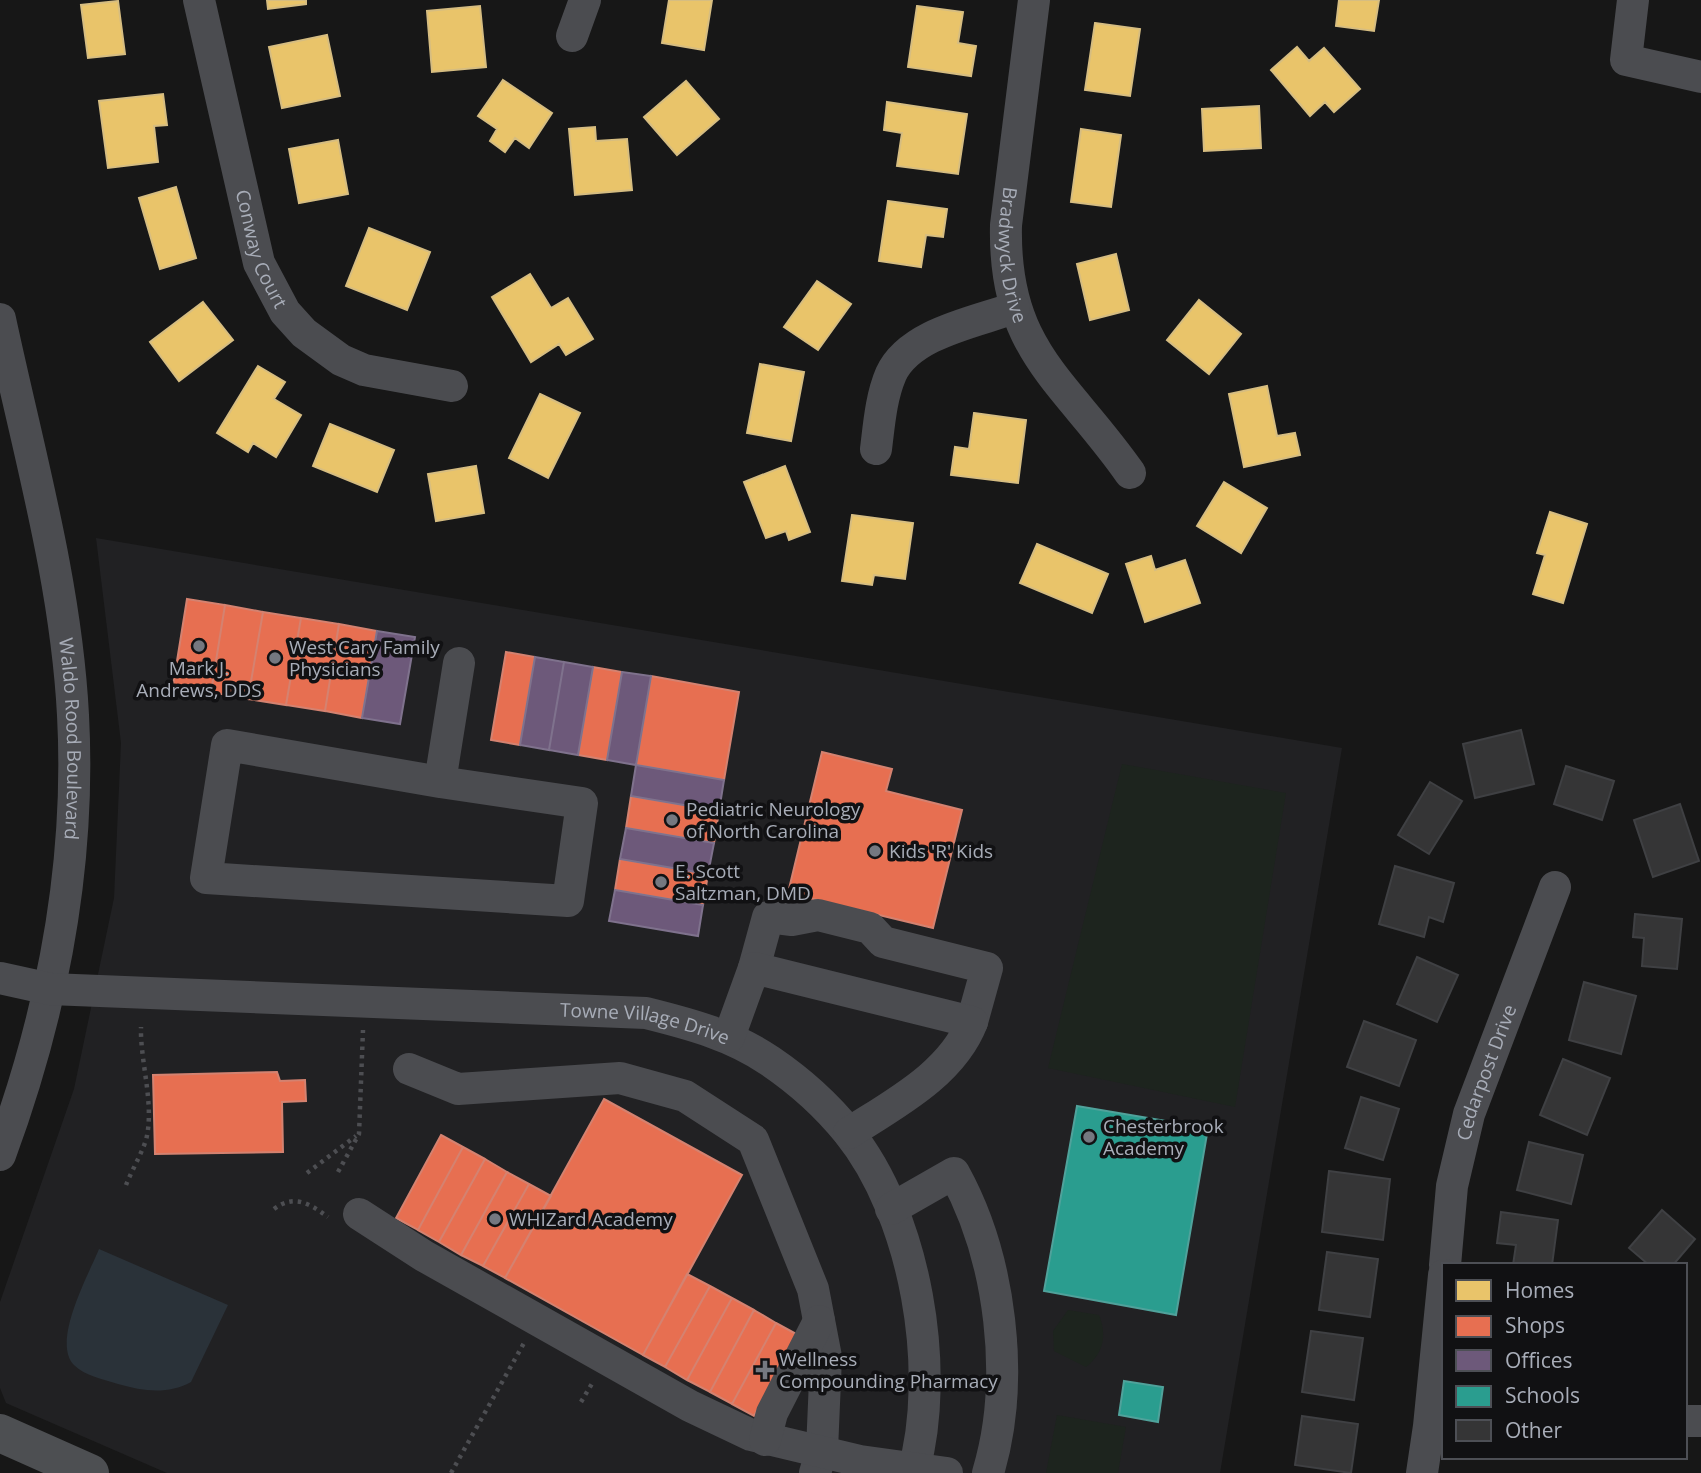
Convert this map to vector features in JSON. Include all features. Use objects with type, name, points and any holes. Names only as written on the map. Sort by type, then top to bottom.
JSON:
[{"type":"main road","points":[[0,1433],[90,1473]]},
{"type":"street","name":"Conway Court","points":[[199,0],[259,263],[285,312],[304,333],[341,360],[364,370],[452,386]]},
{"type":"street","points":[[572,36],[584,0]]},
{"type":"street","name":"Bradwyck Drive","points":[[1034,0],[1006,225],[1006,263],[1014,308],[1039,358],[1099,429],[1129,472]]},
{"type":"street","points":[[1633,0],[1626,60],[1701,76]]},
{"type":"street","points":[[876,449],[891,373],[905,356],[940,335],[1014,308]]},
{"type":"street","name":"Waldo Rood Boulevard","points":[[0,319],[9,407],[56,582],[73,713],[74,777],[66,904],[50,989],[21,1097],[0,1155]]},
{"type":"street","points":[[440,782],[459,663]]},
{"type":"street","points":[[227,745],[440,782],[582,803],[568,901],[206,878],[227,745]]},
{"type":"street","name":"Cedarpost Drive","points":[[1445,1263],[1452,1186],[1469,1114],[1555,887]]},
{"type":"street","points":[[729,1037],[754,968],[768,918],[792,920],[818,915],[870,928],[883,942],[987,968],[964,1043],[933,1076],[849,1133]]},
{"type":"street","points":[[754,968],[972,1022]]},
{"type":"street","name":"Towne Village Drive","points":[[0,978],[50,989],[646,1013],[729,1037],[769,1060],[800,1084],[849,1133],[891,1209],[907,1251],[922,1328],[925,1374],[923,1420],[913,1471]]},
{"type":"street","points":[[409,1069],[458,1089],[620,1078],[685,1096],[753,1140],[813,1289],[826,1357],[819,1461]]},
{"type":"street","points":[[891,1209],[954,1173],[971,1202],[990,1261],[1000,1330],[996,1447],[988,1473]]},
{"type":"street","points":[[359,1214],[424,1256],[680,1400],[765,1440],[819,1461],[860,1461],[913,1471],[947,1473]]},
{"type":"street","points":[[1422,1473],[1438,1401],[1442,1317]]},
{"type":"street","points":[[765,1440],[772,1413],[819,1321]]},
{"type":"path","points":[[126,1185],[146,1138],[147,1073],[140,1055],[141,1027]]},
{"type":"path","points":[[338,1171],[359,1134],[363,1030]]},
{"type":"path","points":[[307,1173],[359,1134]]},
{"type":"path","points":[[274,1209],[284,1201],[297,1200],[311,1204],[328,1217]]},
{"type":"path","points":[[451,1473],[531,1332]]},
{"type":"path","points":[[581,1402],[599,1372]]},
{"type":"shaded area","points":[[96,538],[1342,748],[1220,1473],[167,1473],[6,1403],[0,1388],[0,1302],[74,1089],[114,898],[121,743]]},
{"type":"shaded area","points":[[1122,764],[1286,793],[1235,1107],[1048,1068]]},
{"type":"shaded area","points":[[99,1249],[228,1305],[191,1382],[173,1389],[146,1390],[94,1377],[74,1365],[68,1354],[69,1325]]},
{"type":"shaded area","points":[[1068,1310],[1099,1315],[1103,1330],[1102,1343],[1097,1356],[1086,1367],[1054,1351],[1053,1331]]},
{"type":"shaded area","points":[[1057,1415],[1126,1427],[1118,1473],[1046,1473]]},
{"type":"building: Homes","points":[[267,0],[306,0],[306,4],[268,9]]},
{"type":"building: Homes","points":[[669,0],[712,0],[704,50],[662,43]]},
{"type":"building: Homes","points":[[1339,0],[1379,0],[1374,31],[1336,26]]},
{"type":"building: Homes","points":[[118,1],[125,54],[88,58],[81,5]]},
{"type":"building: Homes","points":[[480,6],[486,67],[432,72],[427,11]]},
{"type":"building: Homes","points":[[917,6],[963,12],[958,43],[976,46],[971,76],[908,67]]},
{"type":"building: Homes","points":[[1095,23],[1140,29],[1130,96],[1085,90]]},
{"type":"building: Homes","points":[[327,35],[340,96],[282,108],[269,47]]},
{"type":"building: Homes","points":[[1297,47],[1309,61],[1324,48],[1360,89],[1334,112],[1325,102],[1310,116],[1271,70]]},
{"type":"building: Homes","points":[[503,80],[552,113],[529,148],[515,138],[505,152],[490,141],[497,129],[478,116]]},
{"type":"building: Homes","points":[[686,81],[719,119],[677,155],[644,117]]},
{"type":"building: Homes","points":[[163,94],[167,125],[154,126],[158,162],[108,168],[99,101]]},
{"type":"building: Homes","points":[[887,102],[967,114],[958,174],[897,166],[902,133],[884,130]]},
{"type":"building: Homes","points":[[1259,106],[1261,148],[1204,151],[1202,109]]},
{"type":"building: Homes","points":[[595,127],[596,141],[627,139],[632,190],[575,195],[569,129]]},
{"type":"building: Homes","points":[[1081,129],[1121,135],[1111,207],[1071,202]]},
{"type":"building: Homes","points":[[338,140],[348,194],[299,203],[289,149]]},
{"type":"building: Homes","points":[[176,187],[196,258],[160,269],[139,198]]},
{"type":"building: Homes","points":[[888,201],[947,209],[943,237],[926,235],[921,267],[879,261]]},
{"type":"building: Homes","points":[[369,228],[430,252],[407,310],[346,286]]},
{"type":"building: Homes","points":[[1116,254],[1129,310],[1090,320],[1077,264]]},
{"type":"building: Homes","points":[[530,274],[551,308],[568,298],[593,339],[566,355],[559,344],[531,362],[492,297]]},
{"type":"building: Homes","points":[[817,281],[851,304],[818,350],[784,327]]},
{"type":"building: Homes","points":[[1199,300],[1241,334],[1209,374],[1167,340]]},
{"type":"building: Homes","points":[[203,302],[233,340],[179,381],[150,342]]},
{"type":"building: Homes","points":[[760,364],[804,372],[791,441],[747,433]]},
{"type":"building: Homes","points":[[258,366],[285,382],[274,399],[301,415],[276,457],[253,443],[248,452],[217,433]]},
{"type":"building: Homes","points":[[1267,386],[1277,436],[1295,433],[1300,455],[1244,467],[1229,394]]},
{"type":"building: Homes","points":[[540,394],[580,413],[548,478],[509,458]]},
{"type":"building: Homes","points":[[974,413],[1026,420],[1018,483],[951,475],[955,447],[969,449]]},
{"type":"building: Homes","points":[[330,424],[394,450],[377,492],[313,466]]},
{"type":"building: Homes","points":[[476,466],[484,513],[436,521],[428,474]]},
{"type":"building: Homes","points":[[785,466],[810,532],[789,540],[786,531],[766,538],[744,482]]},
{"type":"building: Homes","points":[[1224,482],[1267,508],[1241,553],[1197,526]]},
{"type":"building: Homes","points":[[1550,512],[1587,524],[1563,603],[1533,594],[1545,555],[1537,553]]},
{"type":"building: Homes","points":[[852,515],[913,523],[905,579],[874,575],[872,585],[842,581]]},
{"type":"building: Homes","points":[[1037,544],[1108,574],[1092,613],[1020,583]]},
{"type":"building: Homes","points":[[1151,556],[1155,570],[1185,560],[1200,603],[1145,622],[1126,564]]},
{"type":"building: Shops","name":"Mark J. Andrews, DDS","points":[[187,599],[225,605],[211,692],[173,686]]},
{"type":"building: Shops","points":[[225,605],[263,612],[248,699],[211,692]]},
{"type":"building: Shops","name":"West Cary Family Physicians","points":[[263,612],[301,618],[286,705],[248,699]]},
{"type":"building: Shops","points":[[301,618],[339,624],[325,711],[286,705]]},
{"type":"building: Shops","points":[[339,624],[377,631],[362,718],[325,711]]},
{"type":"building: Shops","points":[[506,652],[535,657],[520,745],[491,740]]},
{"type":"building: Shops","points":[[593,667],[622,672],[607,760],[578,755]]},
{"type":"building: Shops","points":[[651,676],[739,692],[724,780],[636,765]]},
{"type":"building: Shops","name":"Kids 'R' Kids","points":[[822,752],[892,769],[886,791],[962,810],[933,928],[788,893]]},
{"type":"building: Shops","name":"Pediatric Neurology of North Carolina","points":[[631,796],[719,811],[714,843],[626,828]]},
{"type":"building: Shops","name":"E. Scott Saltzman, DMD","points":[[620,859],[708,874],[703,905],[615,890]]},
{"type":"building: Shops","points":[[277,1072],[280,1081],[305,1080],[306,1101],[282,1102],[283,1152],[155,1154],[153,1075]]},
{"type":"building: Shops","points":[[604,1099],[742,1175],[643,1355],[505,1278]]},
{"type":"building: Shops","points":[[441,1135],[463,1147],[418,1230],[396,1218]]},
{"type":"building: Shops","points":[[463,1147],[485,1159],[439,1242],[418,1230]]},
{"type":"building: Shops","points":[[485,1159],[507,1172],[461,1255],[439,1242]]},
{"type":"building: Shops","name":"WHIZard Academy","points":[[507,1172],[529,1184],[483,1266],[461,1255]]},
{"type":"building: Shops","points":[[529,1184],[551,1196],[505,1278],[483,1266]]},
{"type":"building: Shops","points":[[687,1274],[710,1286],[665,1367],[643,1355]]},
{"type":"building: Shops","points":[[710,1286],[732,1298],[687,1380],[665,1367]]},
{"type":"building: Shops","points":[[732,1298],[754,1310],[710,1392],[687,1380]]},
{"type":"building: Shops","points":[[754,1310],[776,1323],[732,1404],[710,1392]]},
{"type":"building: Shops","name":"Wellness Compounding Pharmacy","points":[[776,1323],[798,1335],[754,1416],[732,1404]]},
{"type":"building: Offices","points":[[377,631],[415,637],[400,724],[362,718]]},
{"type":"building: Offices","points":[[535,657],[564,662],[549,750],[520,745]]},
{"type":"building: Offices","points":[[564,662],[593,667],[578,755],[549,750]]},
{"type":"building: Offices","points":[[622,672],[651,676],[636,765],[607,760]]},
{"type":"building: Offices","points":[[636,765],[724,780],[719,811],[631,796]]},
{"type":"building: Offices","points":[[626,828],[714,843],[708,874],[620,859]]},
{"type":"building: Offices","points":[[615,890],[703,905],[698,936],[609,921]]},
{"type":"building: Schools","points":[[1077,1106],[1208,1128],[1176,1315],[1044,1291]]},
{"type":"building: Schools","points":[[1124,1381],[1163,1387],[1158,1422],[1119,1415]]},
{"type":"building: Other","points":[[1521,730],[1534,784],[1475,798],[1463,744]]},
{"type":"building: Other","points":[[1566,766],[1614,781],[1602,820],[1554,804]]},
{"type":"building: Other","points":[[1430,782],[1462,801],[1429,854],[1398,835]]},
{"type":"building: Other","points":[[1680,804],[1699,861],[1653,877],[1634,820]]},
{"type":"building: Other","points":[[1395,866],[1454,883],[1443,922],[1429,917],[1424,937],[1379,924]]},
{"type":"building: Other","points":[[1635,914],[1682,919],[1677,969],[1642,966],[1644,938],[1633,937]]},
{"type":"building: Other","points":[[1417,957],[1458,975],[1437,1022],[1397,1004]]},
{"type":"building: Other","points":[[1584,982],[1636,996],[1621,1054],[1569,1040]]},
{"type":"building: Other","points":[[1364,1021],[1416,1040],[1399,1086],[1347,1067]]},
{"type":"building: Other","points":[[1563,1059],[1610,1078],[1587,1135],[1540,1115]]},
{"type":"building: Other","points":[[1361,1097],[1399,1109],[1383,1160],[1345,1148]]},
{"type":"building: Other","points":[[1529,1142],[1583,1155],[1571,1204],[1517,1190]]},
{"type":"building: Other","points":[[1329,1171],[1390,1179],[1383,1240],[1322,1232]]},
{"type":"building: Other","points":[[1662,1210],[1695,1239],[1675,1263],[1647,1263],[1629,1248]]},
{"type":"building: Other","points":[[1501,1212],[1558,1220],[1552,1263],[1513,1263],[1516,1245],[1497,1243]]},
{"type":"building: Other","points":[[1327,1252],[1378,1259],[1370,1317],[1319,1310]]},
{"type":"building: Other","points":[[1311,1331],[1363,1338],[1354,1400],[1302,1392]]},
{"type":"building: Other","points":[[1302,1416],[1358,1424],[1351,1473],[1295,1465]]},
{"type":"place","name":"Mark J. Andrews, DDS","points":[[199,646]]},
{"type":"place","name":"West Cary Family Physicians","points":[[275,658]]},
{"type":"place","name":"Pediatric Neurology of North Carolina","points":[[672,820]]},
{"type":"place","name":"Kids 'R' Kids","points":[[875,851]]},
{"type":"place","name":"E. Scott Saltzman, DMD","points":[[661,882]]},
{"type":"place","name":"Chesterbrook Academy","points":[[1089,1137]]},
{"type":"place","name":"WHIZard Academy","points":[[495,1219]]},
{"type":"place","name":"Wellness Compounding Pharmacy","points":[[765,1370]]}]
